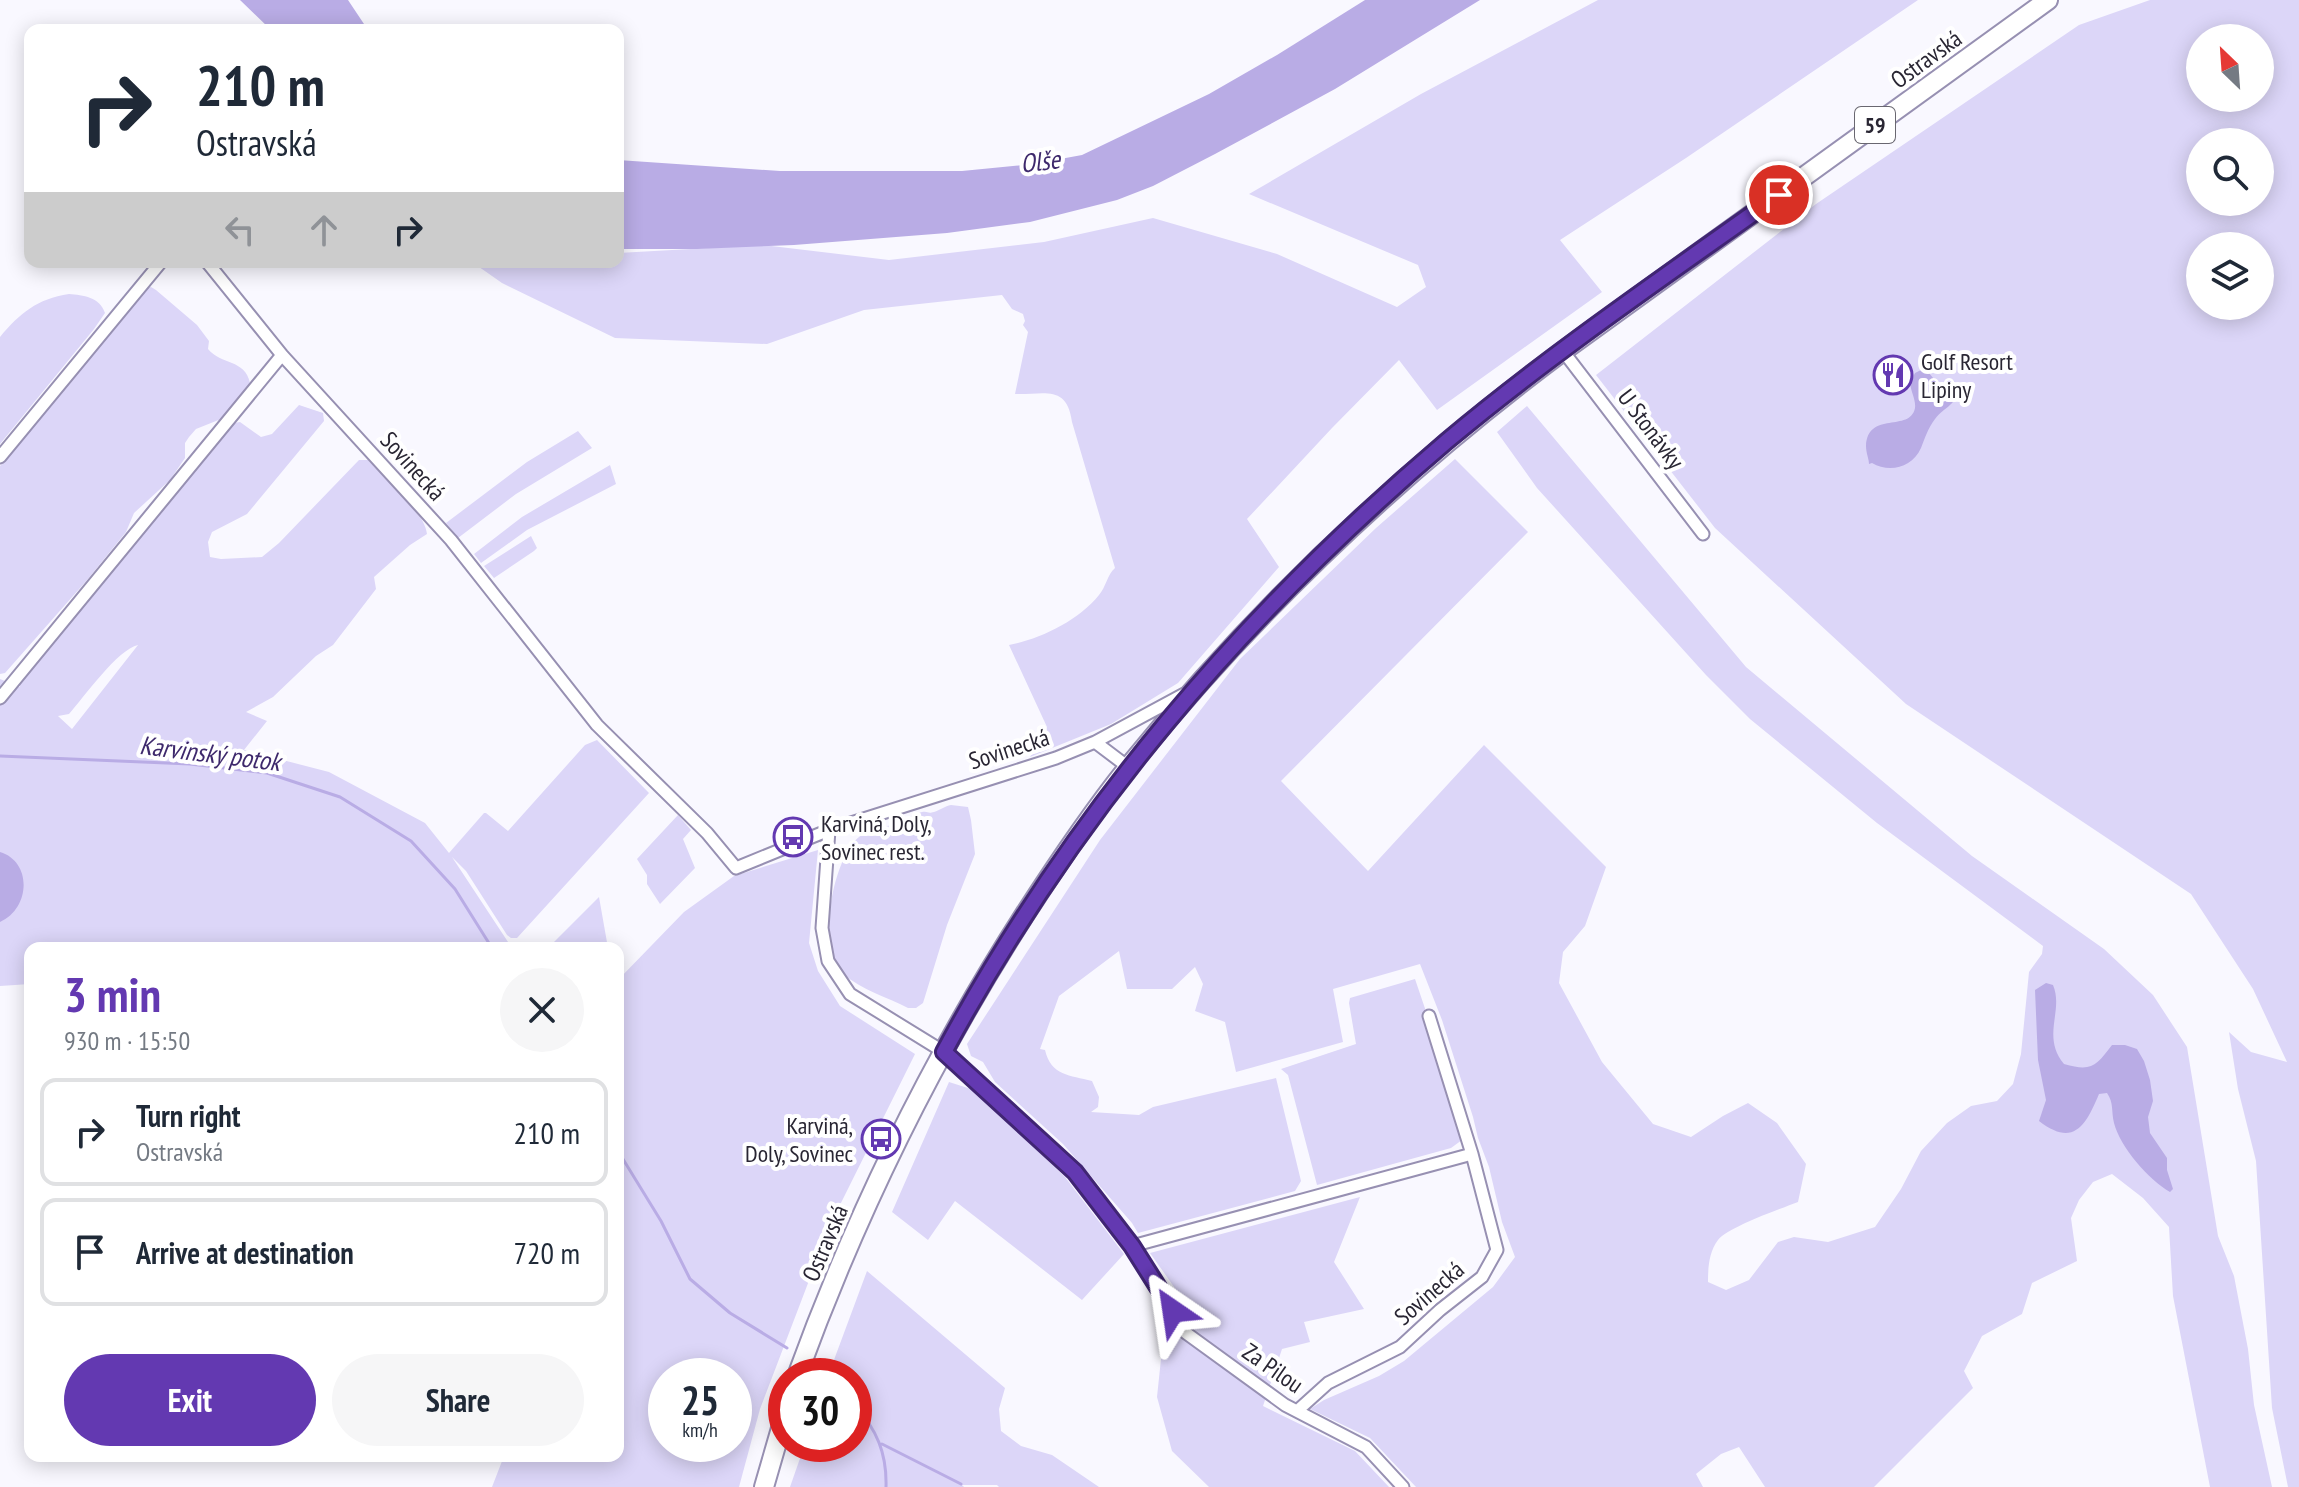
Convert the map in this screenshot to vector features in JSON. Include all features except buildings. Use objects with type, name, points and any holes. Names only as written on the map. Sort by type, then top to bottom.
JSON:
[{"type":"main road","name":"Ostravská","points":[[804,1358],[888,1158],[994,964],[1050,876],[1128,767],[1233,645],[1338,539],[1498,400],[2048,0]]},
{"type":"main road","points":[[764,1487],[771,1462]]},
{"type":"street","points":[[0,457],[156,268]]},
{"type":"street","points":[[0,698],[282,355],[212,268]]},
{"type":"street","name":"U Stonávky","points":[[1563,351],[1703,534]]},
{"type":"street","name":"Sovinecká","points":[[282,355],[451,540],[597,725],[707,833],[736,868],[829,830],[1056,758],[1095,742],[1194,688]]},
{"type":"street","points":[[1095,742],[1128,767]]},
{"type":"street","points":[[829,830],[822,928],[828,961],[850,994],[944,1052]]},
{"type":"street","name":"Sovinecká","points":[[1297,1411],[1328,1383],[1400,1347],[1482,1277],[1497,1250],[1472,1154],[1429,1016]]},
{"type":"street","name":"Za Pilou","points":[[944,1052],[1075,1172],[1132,1246],[1186,1333],[1285,1405],[1366,1447],[1403,1487]]},
{"type":"street","points":[[1132,1246],[1472,1154]]},
{"type":"shaded area","points":[[240,0],[348,0],[364,24],[265,24]]},
{"type":"shaded area","points":[[1365,0],[1480,0],[1335,89],[1153,186],[1117,200],[1030,222],[947,233],[794,245],[624,249],[624,160],[780,171],[962,171],[1033,164],[1082,155],[1209,94]]},
{"type":"shaded area","points":[[1598,0],[1918,0],[1560,240],[1602,292],[1437,410],[1399,360],[1247,519],[1279,567],[1178,683],[1111,724],[1030,757],[1047,727],[1009,645],[1046,633],[1069,621],[1099,595],[1115,568],[1065,402],[1052,394],[1015,394],[1028,332],[1023,325],[1023,314],[1012,309],[1002,295],[864,310],[767,344],[615,338],[502,283],[481,268],[624,268],[624,253],[763,245],[889,260],[1044,242],[1153,218],[1277,254],[1397,307],[1426,287],[1418,265],[1249,194],[1421,94]]},
{"type":"shaded area","points":[[2150,0],[2299,0],[2299,1487],[2288,1487],[2272,1408],[2256,1161],[2238,1089],[2229,1032],[2251,1052],[2287,1062],[2253,989],[2191,894],[1906,704],[1715,528],[1596,375],[1816,204],[2079,25]]},
{"type":"shaded area","points":[[151,287],[197,325],[209,341],[208,349],[213,354],[238,366],[250,383],[221,419],[196,429],[189,437],[185,443],[185,458],[170,480],[134,513],[126,532],[88,579],[5,673],[0,674],[0,466],[146,288]]},
{"type":"shaded area","points":[[69,294],[95,300],[105,313],[0,444],[0,337],[30,308]]},
{"type":"shaded area","points":[[1921,370],[1928,372],[1941,385],[1958,391],[1954,400],[1933,422],[1912,460],[1893,468],[1869,464],[1868,435],[1874,428],[1912,415],[1915,405],[1910,383],[1915,373]]},
{"type":"shaded area","points":[[299,405],[323,413],[324,421],[247,514],[212,532],[208,542],[210,557],[262,557],[359,460],[368,460],[403,494],[419,515],[427,534],[374,577],[376,589],[333,645],[316,656],[273,697],[246,712],[267,721],[244,750],[329,772],[425,823],[449,853],[484,813],[508,831],[585,745],[597,740],[649,793],[517,938],[507,935],[466,871],[452,857],[508,942],[24,942],[24,984],[0,986],[0,679],[20,687],[20,682],[234,423],[240,422],[261,437],[272,434]],"holes":[[[138,645],[72,729],[58,716],[69,714],[111,664]]]},
{"type":"shaded area","points":[[1527,406],[1746,667],[1972,856],[2104,949],[2153,995],[2187,1047],[2218,1236],[2234,1276],[2248,1349],[2254,1405],[2272,1487],[2210,1487],[2173,1296],[2169,1227],[2143,1198],[2112,1174],[2093,1182],[2079,1200],[2071,1218],[2077,1261],[2032,1283],[2022,1314],[1982,1336],[1964,1371],[1973,1388],[1874,1487],[1765,1487],[1739,1447],[1721,1454],[1696,1474],[1703,1487],[1416,1487],[1370,1438],[1310,1409],[1404,1361],[1493,1287],[1515,1257],[1442,1020],[1420,964],[1333,989],[1343,1042],[1236,1072],[1225,1022],[1195,1011],[1203,984],[1195,967],[1172,989],[1127,989],[1119,951],[1059,996],[1040,1049],[1045,1050],[1057,1070],[1092,1081],[1099,1097],[1098,1107],[1091,1112],[1139,1115],[1153,1107],[1276,1078],[1301,1181],[1295,1191],[1138,1233],[1063,1144],[995,1082],[983,1062],[971,1056],[967,1044],[1100,840],[1240,659],[1376,528],[1455,459],[1528,532],[1281,781],[1368,871],[1484,745],[1606,867],[1585,926],[1563,952],[1559,983],[1602,1062],[1653,1124],[1691,1137],[1748,1103],[1777,1123],[1806,1164],[1798,1202],[1743,1224],[1718,1240],[1710,1260],[1708,1282],[1726,1290],[1749,1280],[1778,1242],[1794,1237],[1828,1242],[1875,1227],[1901,1189],[1921,1151],[1947,1123],[1971,1106],[1997,1101],[2013,1084],[2021,1054],[2029,972],[2042,954],[2043,946],[1877,823],[1750,719],[1706,675],[1537,488],[1497,432]]},
{"type":"shaded area","points":[[578,431],[592,448],[516,494],[458,538],[446,523],[527,462]]},
{"type":"shaded area","points":[[610,465],[616,484],[527,530],[481,563],[474,554],[522,517]]},
{"type":"shaded area","points":[[531,536],[537,548],[494,578],[484,566]]},
{"type":"shaded area","points":[[951,805],[968,807],[975,854],[947,925],[923,1003],[916,1008],[908,1008],[850,980],[835,962],[829,925],[835,883],[850,848],[863,834],[918,813],[930,813]]},
{"type":"shaded area","points":[[678,815],[691,830],[683,839],[695,868],[660,904],[647,884],[647,875],[637,859]]},
{"type":"shaded area","points":[[818,850],[809,943],[818,971],[840,1006],[915,1054],[831,1223],[779,1358],[768,1358],[768,1388],[752,1439],[752,1358],[648,1358],[648,1462],[746,1462],[739,1487],[492,1487],[502,1462],[624,1462],[624,974],[684,912],[734,876]]},
{"type":"shaded area","points":[[0,852],[18,865],[24,886],[17,907],[0,922]]},
{"type":"shaded area","points":[[599,897],[607,942],[554,942]]},
{"type":"shaded area","points":[[1415,979],[1451,1085],[1462,1140],[1451,1148],[1317,1185],[1288,1075],[1281,1069],[1356,1044],[1350,998]]},
{"type":"shaded area","points":[[2046,983],[2053,985],[2056,995],[2054,1044],[2064,1064],[2087,1067],[2102,1058],[2112,1045],[2137,1049],[2150,1080],[2153,1101],[2148,1117],[2150,1133],[2167,1158],[2173,1189],[2170,1192],[2145,1171],[2122,1142],[2107,1093],[2099,1094],[2084,1123],[2070,1132],[2061,1133],[2039,1121],[2046,1100],[2038,1060],[2035,990]]},
{"type":"shaded area","points":[[949,1082],[974,1090],[1065,1177],[1124,1254],[1082,1300],[955,1201],[928,1240],[892,1212]]},
{"type":"shaded area","points":[[1360,1197],[1334,1262],[1364,1309],[1304,1322],[1310,1342],[1282,1349],[1263,1406],[1355,1451],[1389,1487],[1209,1487],[1172,1451],[1157,1397],[1161,1359],[1171,1343],[1196,1318],[1150,1253]]},
{"type":"shaded area","points":[[867,1271],[1005,1388],[999,1409],[1001,1431],[1021,1446],[1052,1455],[1099,1487],[790,1487],[799,1462],[872,1462],[872,1358],[835,1358]]},
{"type":"waterway","name":"Karvinský potok","points":[[0,756],[190,764],[267,773],[340,797],[411,841],[455,889],[488,942]]},
{"type":"waterway","name":"Karvinský potok","points":[[624,1161],[661,1221],[690,1279],[730,1313],[787,1348]]},
{"type":"waterway","name":"Karvinský potok","points":[[872,1429],[885,1464],[886,1487]]},
{"type":"waterway","points":[[882,1444],[961,1484]]},
{"type":"place","name":"Golf Resort Lipiny","points":[[1893,375]]},
{"type":"place","name":"Karviná, Doly, Sovinec rest.","points":[[793,837]]},
{"type":"place","name":"Karviná, Doly, Sovinec","points":[[881,1139]]},
{"type":"route","points":[[1173,1311],[1132,1246],[1075,1172],[944,1052],[957,1028],[1050,876],[1128,767],[1194,688],[1311,565],[1404,478],[1495,403],[1779,195]]},
{"type":"water label","name":"Olše","points":[[1040,161]]}]
